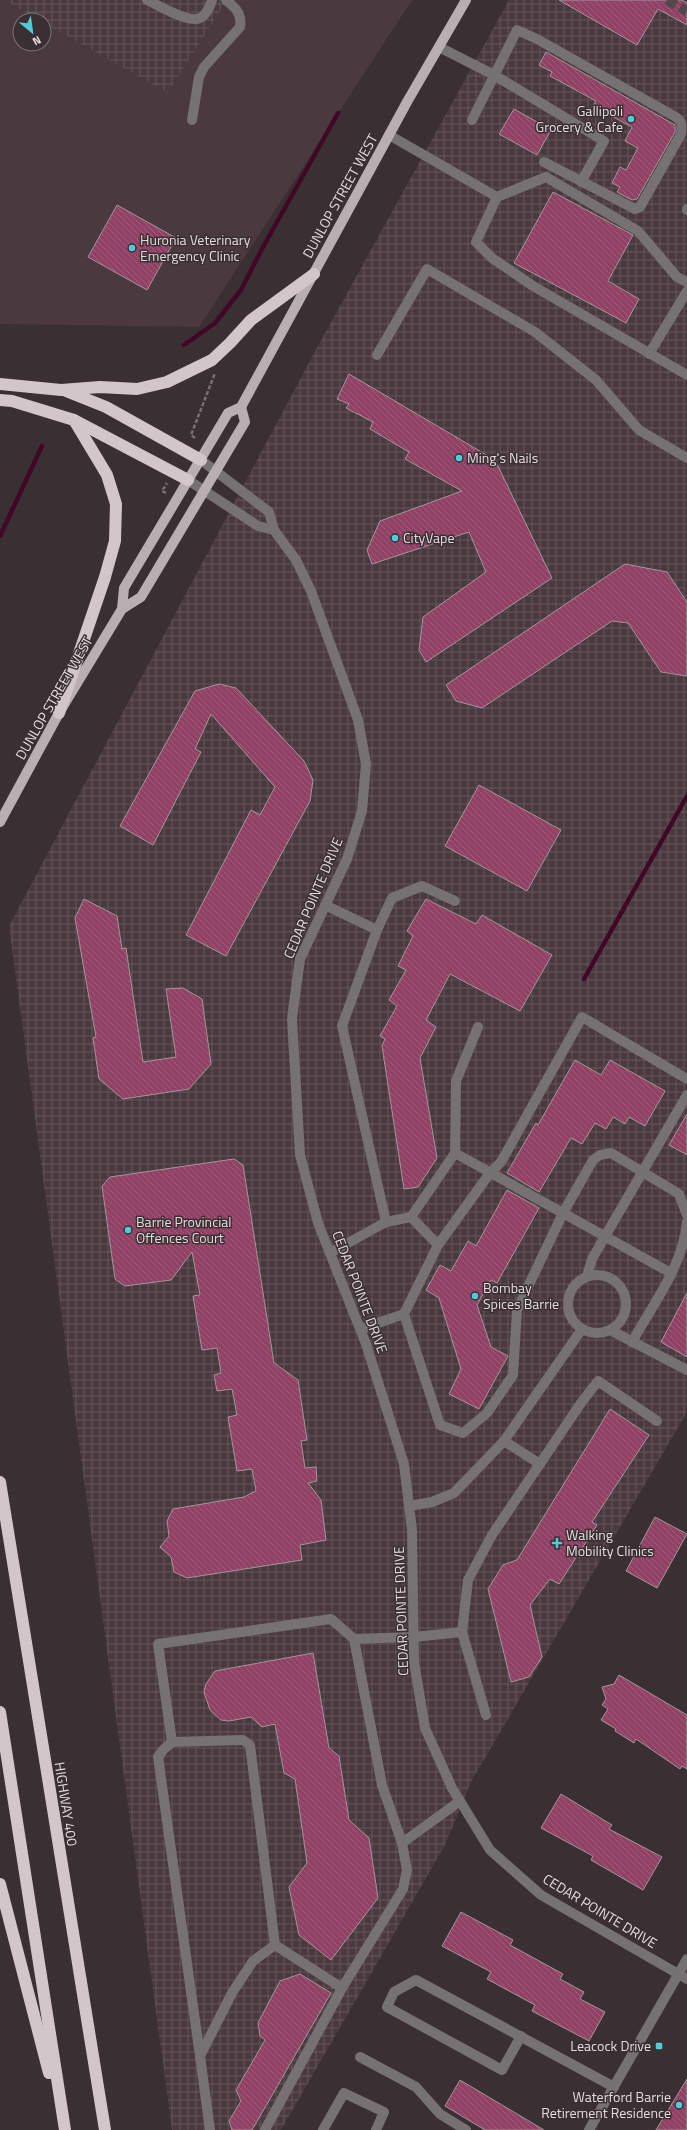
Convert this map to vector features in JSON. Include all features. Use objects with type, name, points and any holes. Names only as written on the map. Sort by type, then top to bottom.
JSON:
[{"type":"highway","points":[[0,384],[61,390],[100,387],[137,389],[167,382],[212,360],[251,320],[314,274]]},
{"type":"highway","points":[[61,390],[106,406],[201,460]]},
{"type":"highway","points":[[0,400],[12,401],[74,420],[188,480]]},
{"type":"highway","points":[[59,713],[105,577],[115,541],[116,504],[107,475],[74,420]]},
{"type":"highway","name":"HIGHWAY 400","points":[[0,1482],[105,2130]]},
{"type":"highway","points":[[0,1712],[64,2130]]},
{"type":"highway","points":[[0,1884],[64,2130]]},
{"type":"main road","name":"DUNLOP STREET WEST","points":[[122,610],[124,588],[228,413],[241,407],[389,135],[466,0]]},
{"type":"main road","name":"DUNLOP STREET WEST","points":[[0,822],[59,713],[122,610],[141,597],[217,472],[245,422],[241,407]]},
{"type":"street","points":[[147,0],[179,16],[193,19],[200,18],[207,12],[212,0]]},
{"type":"street","points":[[192,120],[199,77],[204,67],[240,27],[241,19],[238,11],[226,0]]},
{"type":"street","points":[[472,120],[517,30],[537,39],[680,119],[682,125],[681,134],[640,207],[634,210],[544,162]]},
{"type":"street","points":[[439,47],[494,75],[604,141],[581,182]]},
{"type":"street","points":[[389,135],[497,197]]},
{"type":"street","points":[[687,282],[677,277],[638,231],[546,177],[497,197],[476,242],[492,258],[533,286],[687,375]]},
{"type":"street","points":[[377,355],[427,269],[535,332],[596,380],[638,430],[687,458]]},
{"type":"street","points":[[649,354],[687,291]]},
{"type":"street","name":"CEDAR POINTE DRIVE","points":[[201,460],[269,512],[274,530],[296,560],[311,591],[358,720],[366,764],[362,811],[347,859],[300,959],[292,1019],[300,1155],[318,1223],[360,1329],[404,1464],[412,1530],[414,1662],[425,1728],[452,1788],[490,1850],[541,1895],[683,1977]]},
{"type":"street","points":[[188,480],[258,526],[274,530]]},
{"type":"street","points":[[386,1222],[342,1026],[377,930],[392,898],[422,886],[455,901]]},
{"type":"street","points":[[325,905],[377,930]]},
{"type":"street","points":[[687,1079],[582,1017],[501,1162],[490,1173],[438,1245],[404,1314],[440,1425],[463,1433],[487,1413],[513,1375],[517,1310],[564,1214],[593,1160],[600,1155],[611,1153],[680,1194],[687,1215]]},
{"type":"street","points":[[330,1252],[386,1222],[411,1217],[455,1153],[456,1082],[478,1027]]},
{"type":"street","points":[[588,1276],[592,1258],[687,1095]]},
{"type":"street","points":[[455,1153],[671,1273]]},
{"type":"street","points":[[411,1217],[438,1245]]},
{"type":"street","points":[[632,1342],[671,1273],[685,1242],[687,1222]]},
{"type":"street","points":[[588,1276],[606,1276],[615,1281],[621,1288],[625,1297],[626,1307],[623,1316],[618,1324],[610,1330],[601,1332],[582,1329],[570,1315],[568,1306],[573,1288],[579,1281],[588,1276]]},
{"type":"street","points":[[360,1329],[404,1314]]},
{"type":"street","points":[[409,1506],[432,1502],[454,1492],[504,1442],[582,1329]]},
{"type":"street","points":[[610,1330],[687,1370]]},
{"type":"street","points":[[486,1715],[462,1632],[468,1580],[492,1535],[581,1403],[598,1381],[657,1421]]},
{"type":"street","points":[[504,1442],[540,1464]]},
{"type":"street","points":[[172,1742],[158,1644],[331,1619],[354,1639],[382,1785],[402,1843],[407,1870],[403,1889],[342,1988],[265,2130]]},
{"type":"street","points":[[354,1639],[462,1632]]},
{"type":"street","points":[[210,2130],[158,1757],[162,1750],[172,1742],[243,1740],[250,1745],[275,1945]]},
{"type":"street","points":[[402,1843],[460,1801]]},
{"type":"street","points":[[275,1945],[342,1988]]},
{"type":"street","points":[[200,2056],[232,1993],[253,1961],[275,1945]]},
{"type":"street","points":[[589,2130],[614,2087],[683,1977],[687,1959]]},
{"type":"street","points":[[521,2036],[502,2070],[387,2007],[394,1992],[416,1980],[521,2036],[614,2087]]},
{"type":"street","points":[[360,2057],[416,2086],[440,2114],[466,2130]]},
{"type":"street","points":[[323,2130],[344,2093],[384,2112],[376,2130]]},
{"type":"path","points":[[195,438],[191,435],[215,376],[215,367]]},
{"type":"path","points":[[166,493],[162,491],[168,482]]},
{"type":"shaded area","points":[[0,0],[4,0],[25,12],[12,12],[12,52],[52,52],[52,28],[168,93],[227,0],[412,0],[199,327],[0,324]]},
{"type":"shaded area","points":[[4,0],[227,0],[168,93],[52,28],[52,12],[25,12]]},
{"type":"shaded area","points":[[509,0],[687,0],[687,1412],[471,1782],[445,1845],[281,2130],[172,2130],[9,926],[313,355]]},
{"type":"building","points":[[559,0],[681,0],[687,3],[687,25],[658,9],[637,45]]},
{"type":"building","points":[[546,52],[675,125],[675,132],[637,199],[632,200],[617,192],[620,187],[612,183],[620,167],[626,170],[638,148],[625,141],[632,127],[593,106],[596,101],[550,76],[552,72],[539,65]]},
{"type":"building","points":[[514,109],[551,130],[537,155],[499,134]]},
{"type":"building","points":[[553,192],[633,235],[608,281],[639,299],[626,323],[514,263]]},
{"type":"building","name":"Huronia Veterinary Emergency Clinic","points":[[117,205],[176,238],[147,290],[88,257]]},
{"type":"building","points":[[349,374],[495,460],[552,578],[426,662],[419,650],[423,617],[486,572],[469,532],[372,564],[367,550],[380,521],[462,491],[405,459],[409,452],[370,429],[373,422],[346,408],[349,404],[337,399]]},
{"type":"building","points":[[625,564],[667,572],[687,602],[687,676],[661,672],[628,623],[612,621],[482,708],[456,701],[446,685]]},
{"type":"building","points":[[219,684],[236,688],[304,761],[313,780],[310,801],[226,956],[186,935],[251,810],[260,815],[275,787],[211,714],[195,749],[201,752],[153,845],[120,826],[195,691]]},
{"type":"building","points":[[479,785],[561,830],[527,891],[445,846]]},
{"type":"building","points":[[84,899],[117,916],[122,949],[126,948],[143,1062],[176,1057],[166,989],[183,988],[202,999],[211,1064],[189,1089],[123,1099],[99,1079],[93,1038],[96,1037],[75,918]]},
{"type":"building","points":[[426,899],[476,924],[482,915],[552,955],[520,1011],[450,974],[426,1020],[436,1027],[420,1058],[437,1158],[418,1187],[404,1189],[382,1046],[385,1039],[380,1036],[397,1006],[389,1000],[406,970],[398,966],[413,936],[407,931]]},
{"type":"building","points":[[575,1060],[601,1075],[610,1060],[665,1091],[645,1126],[629,1117],[625,1124],[613,1117],[606,1129],[595,1123],[582,1144],[571,1138],[539,1192],[507,1173],[536,1123],[538,1125]]},
{"type":"building","points":[[687,1114],[687,1155],[669,1145]]},
{"type":"building","points":[[234,1159],[243,1165],[274,1363],[298,1380],[307,1440],[301,1441],[305,1468],[316,1467],[317,1481],[308,1483],[321,1500],[326,1540],[300,1545],[302,1560],[187,1578],[174,1572],[171,1557],[160,1547],[169,1536],[167,1521],[173,1509],[244,1497],[256,1491],[252,1469],[237,1471],[228,1417],[237,1415],[232,1389],[217,1391],[214,1375],[221,1373],[217,1348],[202,1350],[193,1296],[200,1295],[192,1252],[171,1280],[125,1286],[115,1279],[102,1186],[110,1177]]},
{"type":"building","points":[[507,1190],[539,1208],[497,1283],[491,1280],[477,1305],[491,1347],[508,1356],[479,1409],[449,1394],[461,1369],[439,1298],[426,1290],[440,1265],[451,1271],[468,1241],[476,1246]]},
{"type":"building","points":[[687,1293],[687,1357],[661,1342]]},
{"type":"building","name":"Walking Mobility Clinics","points":[[610,1409],[649,1435],[592,1522],[597,1525],[559,1584],[550,1579],[530,1605],[542,1657],[529,1677],[511,1682],[488,1589],[503,1565],[517,1560]]},
{"type":"building","points":[[655,1517],[687,1534],[657,1588],[626,1571]]},
{"type":"building","points":[[313,1653],[329,1748],[339,1756],[349,1820],[369,1838],[378,1898],[331,1960],[299,1935],[289,1887],[307,1863],[295,1779],[284,1773],[275,1724],[262,1727],[251,1717],[229,1721],[221,1720],[210,1710],[204,1692],[206,1684],[215,1671]]},
{"type":"building","points":[[619,1675],[687,1715],[687,1769],[682,1766],[680,1769],[636,1739],[634,1743],[601,1720],[608,1709],[602,1705],[606,1699],[602,1687],[614,1684]]},
{"type":"building","points":[[561,1794],[612,1825],[609,1829],[662,1857],[643,1890],[591,1860],[593,1856],[541,1828]]},
{"type":"building","points":[[461,1912],[513,1940],[510,1945],[563,1974],[560,1979],[584,1992],[580,1999],[605,2012],[589,2041],[532,2011],[535,2005],[487,1979],[491,1972],[442,1946]]},
{"type":"building","points":[[300,1974],[331,1993],[252,2130],[232,2130],[229,2121],[241,2101],[236,2090],[265,2040],[260,2036],[258,2023],[280,1981]]},
{"type":"building","name":"Waterford Barrie Retirement Residence","points":[[687,2079],[687,2130],[656,2130]]},
{"type":"building","points":[[460,2080],[544,2130],[485,2130],[445,2106]]},
{"type":"waterway","points":[[184,345],[215,323],[241,290],[263,247],[338,113]]},
{"type":"waterway","points":[[0,536],[42,446]]},
{"type":"waterway","points":[[584,979],[687,796]]},
{"type":"tunnel","points":[[667,0],[687,11]]},
{"type":"place","name":"Gallipoli Grocery & Cafe","points":[[631,119]]},
{"type":"place","name":"Huronia Veterinary Emergency Clinic","points":[[132,248]]},
{"type":"place","name":"Ming's Nails","points":[[459,458]]},
{"type":"place","name":"CityVape","points":[[395,538]]},
{"type":"place","name":"Barrie Provincial Offences Court","points":[[128,1230]]},
{"type":"place","name":"Bombay Spices Barrie","points":[[475,1296]]},
{"type":"place","name":"Walking Mobility Clinics","points":[[557,1543]]},
{"type":"place","name":"Leacock Drive","points":[[659,2046]]},
{"type":"place","name":"Waterford Barrie Retirement Residence","points":[[679,2105]]}]
